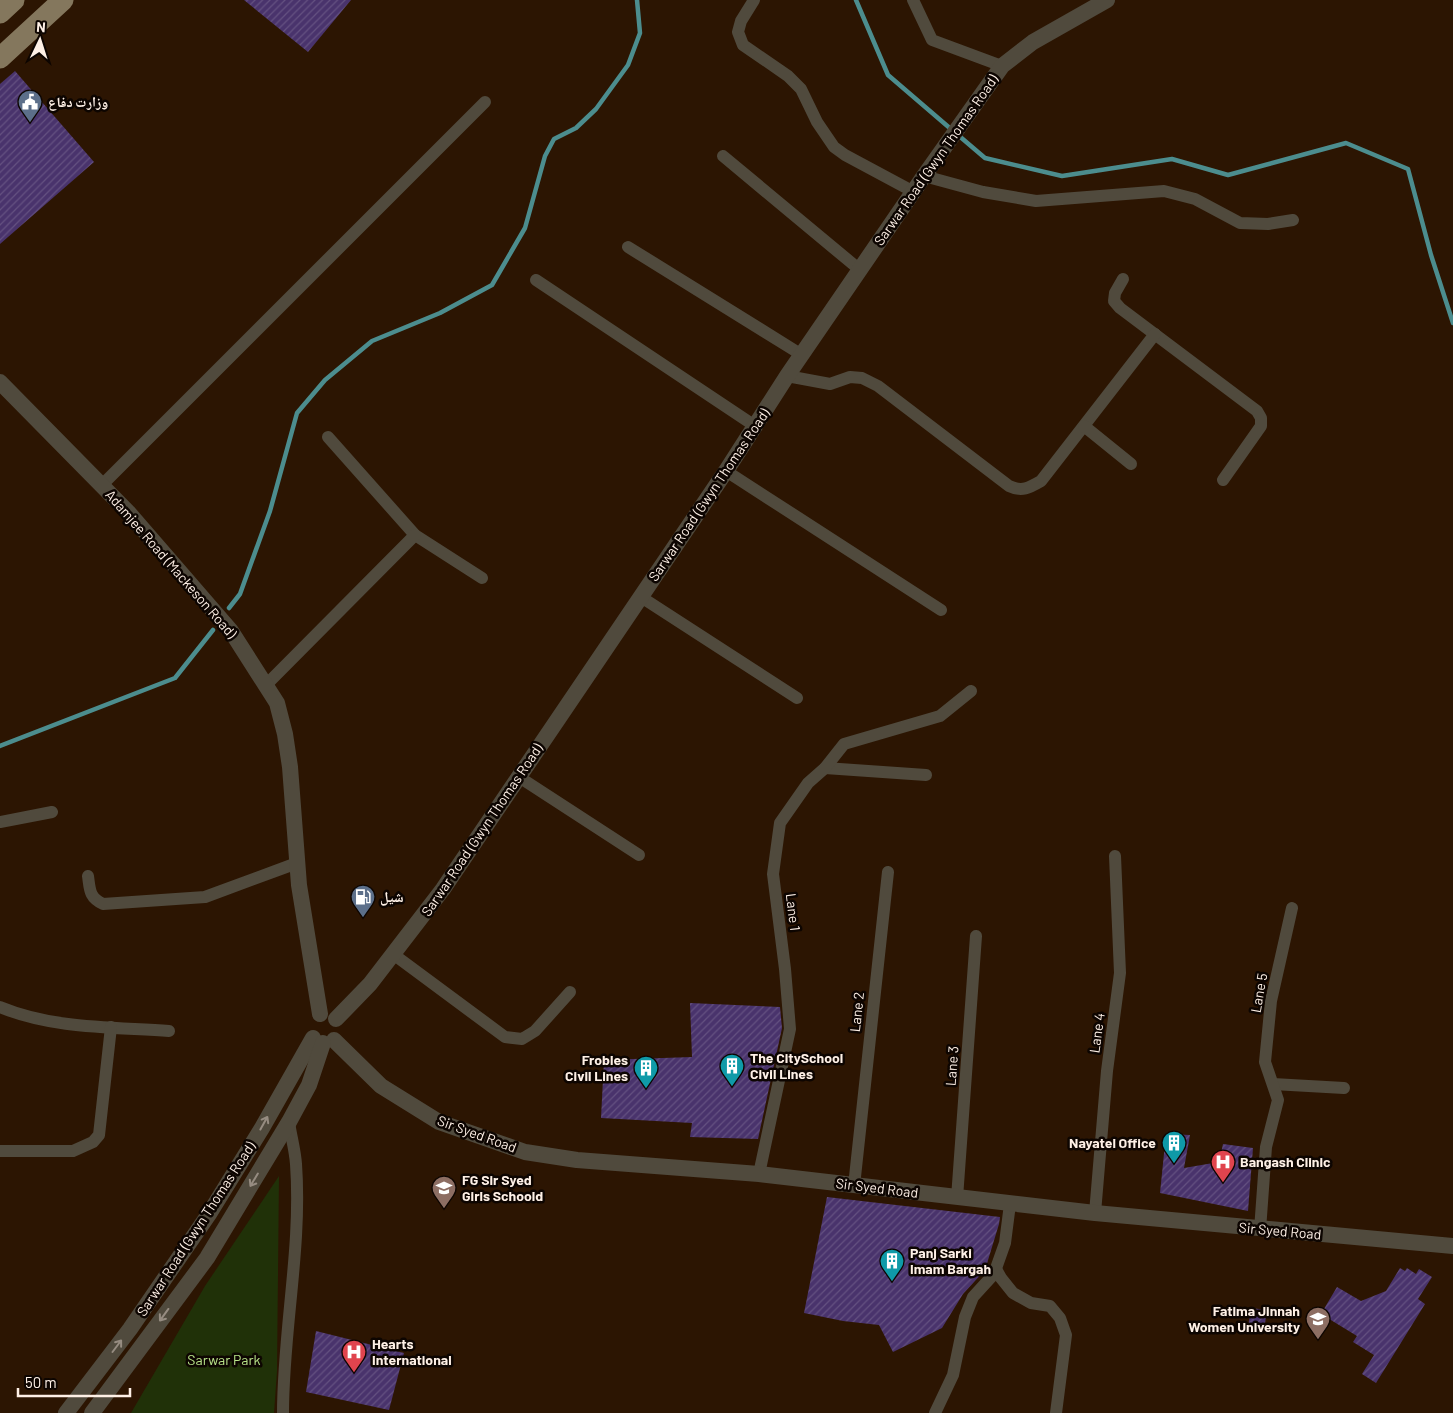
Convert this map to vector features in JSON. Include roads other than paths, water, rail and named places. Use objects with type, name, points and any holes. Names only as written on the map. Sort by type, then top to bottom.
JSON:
[{"type":"main road","points":[[0,58],[63,0]]},
{"type":"street","points":[[754,0],[741,21],[738,32],[743,44],[788,76],[801,89],[817,122],[834,147],[845,155],[914,192]]},
{"type":"street","points":[[913,0],[932,40],[1002,66]]},
{"type":"street","name":"Sarwar Road (Gwyn Thomas Road)","points":[[336,1019],[370,984],[443,889],[726,472],[787,376],[1002,66],[1033,42],[1107,0]]},
{"type":"street","points":[[102,485],[485,102]]},
{"type":"street","points":[[723,156],[860,270]]},
{"type":"street","points":[[924,176],[983,192],[1036,201],[1164,191],[1194,199],[1240,223],[1268,224],[1293,220]]},
{"type":"street","points":[[628,247],[802,355]]},
{"type":"street","points":[[1123,279],[1115,293],[1114,301],[1120,308],[1257,412],[1261,418],[1261,426],[1223,480]]},
{"type":"street","points":[[536,280],[755,426]]},
{"type":"street","points":[[787,376],[830,384],[850,377],[862,378],[878,386],[1009,486],[1019,490],[1028,489],[1041,481],[1155,334]]},
{"type":"street","name":"Adamjee Road (Mackeson Road)","points":[[0,382],[128,512],[231,631],[277,702],[285,734],[290,767],[297,863],[308,947],[320,1014]]},
{"type":"street","points":[[1084,426],[1132,464]]},
{"type":"street","points":[[328,437],[415,535],[482,578]]},
{"type":"street","points":[[726,472],[941,610]]},
{"type":"street","points":[[266,685],[415,535]]},
{"type":"street","points":[[641,597],[797,698]]},
{"type":"street","name":"Lane 1","points":[[759,1174],[790,1029],[785,969],[773,874],[780,823],[808,783],[824,768],[844,744],[940,716],[971,691]]},
{"type":"street","points":[[824,768],[926,775]]},
{"type":"street","points":[[519,777],[639,855]]},
{"type":"street","points":[[0,822],[52,812]]},
{"type":"street","name":"Lane 4","points":[[1094,1213],[1107,1071],[1120,973],[1115,856]]},
{"type":"street","points":[[88,876],[90,893],[94,899],[103,904],[205,897],[297,863]]},
{"type":"street","name":"Lane 2","points":[[854,1186],[888,872]]},
{"type":"street","name":"Lane 5","points":[[1260,1230],[1266,1147],[1278,1100],[1265,1062],[1272,1001],[1292,908]]},
{"type":"street","name":"Lane 3","points":[[957,1198],[976,936]]},
{"type":"street","points":[[393,954],[505,1036],[522,1039],[534,1031],[570,992]]},
{"type":"street","points":[[0,1007],[24,1017],[61,1024],[169,1031]]},
{"type":"street","points":[[320,1014],[332,1015],[336,1019],[339,1030],[338,1036],[323,1040],[310,1033],[311,1021],[320,1014]]},
{"type":"street","points":[[0,1151],[73,1151],[93,1142],[99,1135],[111,1027]]},
{"type":"street","name":"Sarwar Road (Gwyn Thomas Road)","points":[[92,1413],[206,1258],[309,1086],[323,1040]]},
{"type":"street","name":"Sarwar Road (Gwyn Thomas Road)","points":[[66,1413],[130,1329],[209,1214],[262,1128],[323,1040]]},
{"type":"street","name":"Sir Syed Road","points":[[323,1040],[381,1086],[439,1122],[525,1152],[577,1160],[759,1174],[1010,1204],[1260,1230],[1453,1246]]},
{"type":"street","points":[[1272,1084],[1344,1088]]},
{"type":"street","points":[[283,1413],[283,1375],[296,1235],[297,1202],[296,1163],[289,1122]]},
{"type":"street","points":[[935,1413],[952,1375],[964,1317],[973,1297],[994,1274],[1005,1244],[1010,1204]]},
{"type":"street","points":[[996,1269],[1013,1293],[1031,1303],[1050,1306],[1060,1318],[1066,1334],[1056,1413]]},
{"type":"waterway","points":[[229,608],[240,594],[270,511],[297,413],[325,380],[372,341],[440,313],[492,285],[525,228],[545,156],[554,139],[576,128],[596,109],[628,65],[640,33],[637,0]]},
{"type":"waterway","points":[[856,0],[888,75],[952,130]]},
{"type":"waterway","points":[[958,135],[985,158],[1062,176],[1172,159],[1228,175],[1346,143],[1408,169],[1431,255],[1453,323]]},
{"type":"waterway","points":[[0,746],[175,678],[213,630]]},
{"type":"place","name":"وزارت دفاع","points":[[30,123]]},
{"type":"place","name":"شیل","points":[[363,918]]},
{"type":"place","name":"The CitySchool Civil Lines","points":[[732,1087]]},
{"type":"place","name":"Frobles Civil Lines","points":[[646,1089]]},
{"type":"place","name":"Nayatel Office","points":[[1174,1164]]},
{"type":"place","name":"Bangash Clinic","points":[[1223,1183]]},
{"type":"place","name":"FG Sir Syed Girls Schoold","points":[[444,1209]]},
{"type":"place","name":"Panj Sarki Imam Bargah","points":[[892,1282]]},
{"type":"place","name":"Fatima Jinnah Women University","points":[[1318,1340]]},
{"type":"place","name":"Hearts International","points":[[354,1373]]},
{"type":"park label","name":"Sarwar Park","points":[[224,1360]]}]
